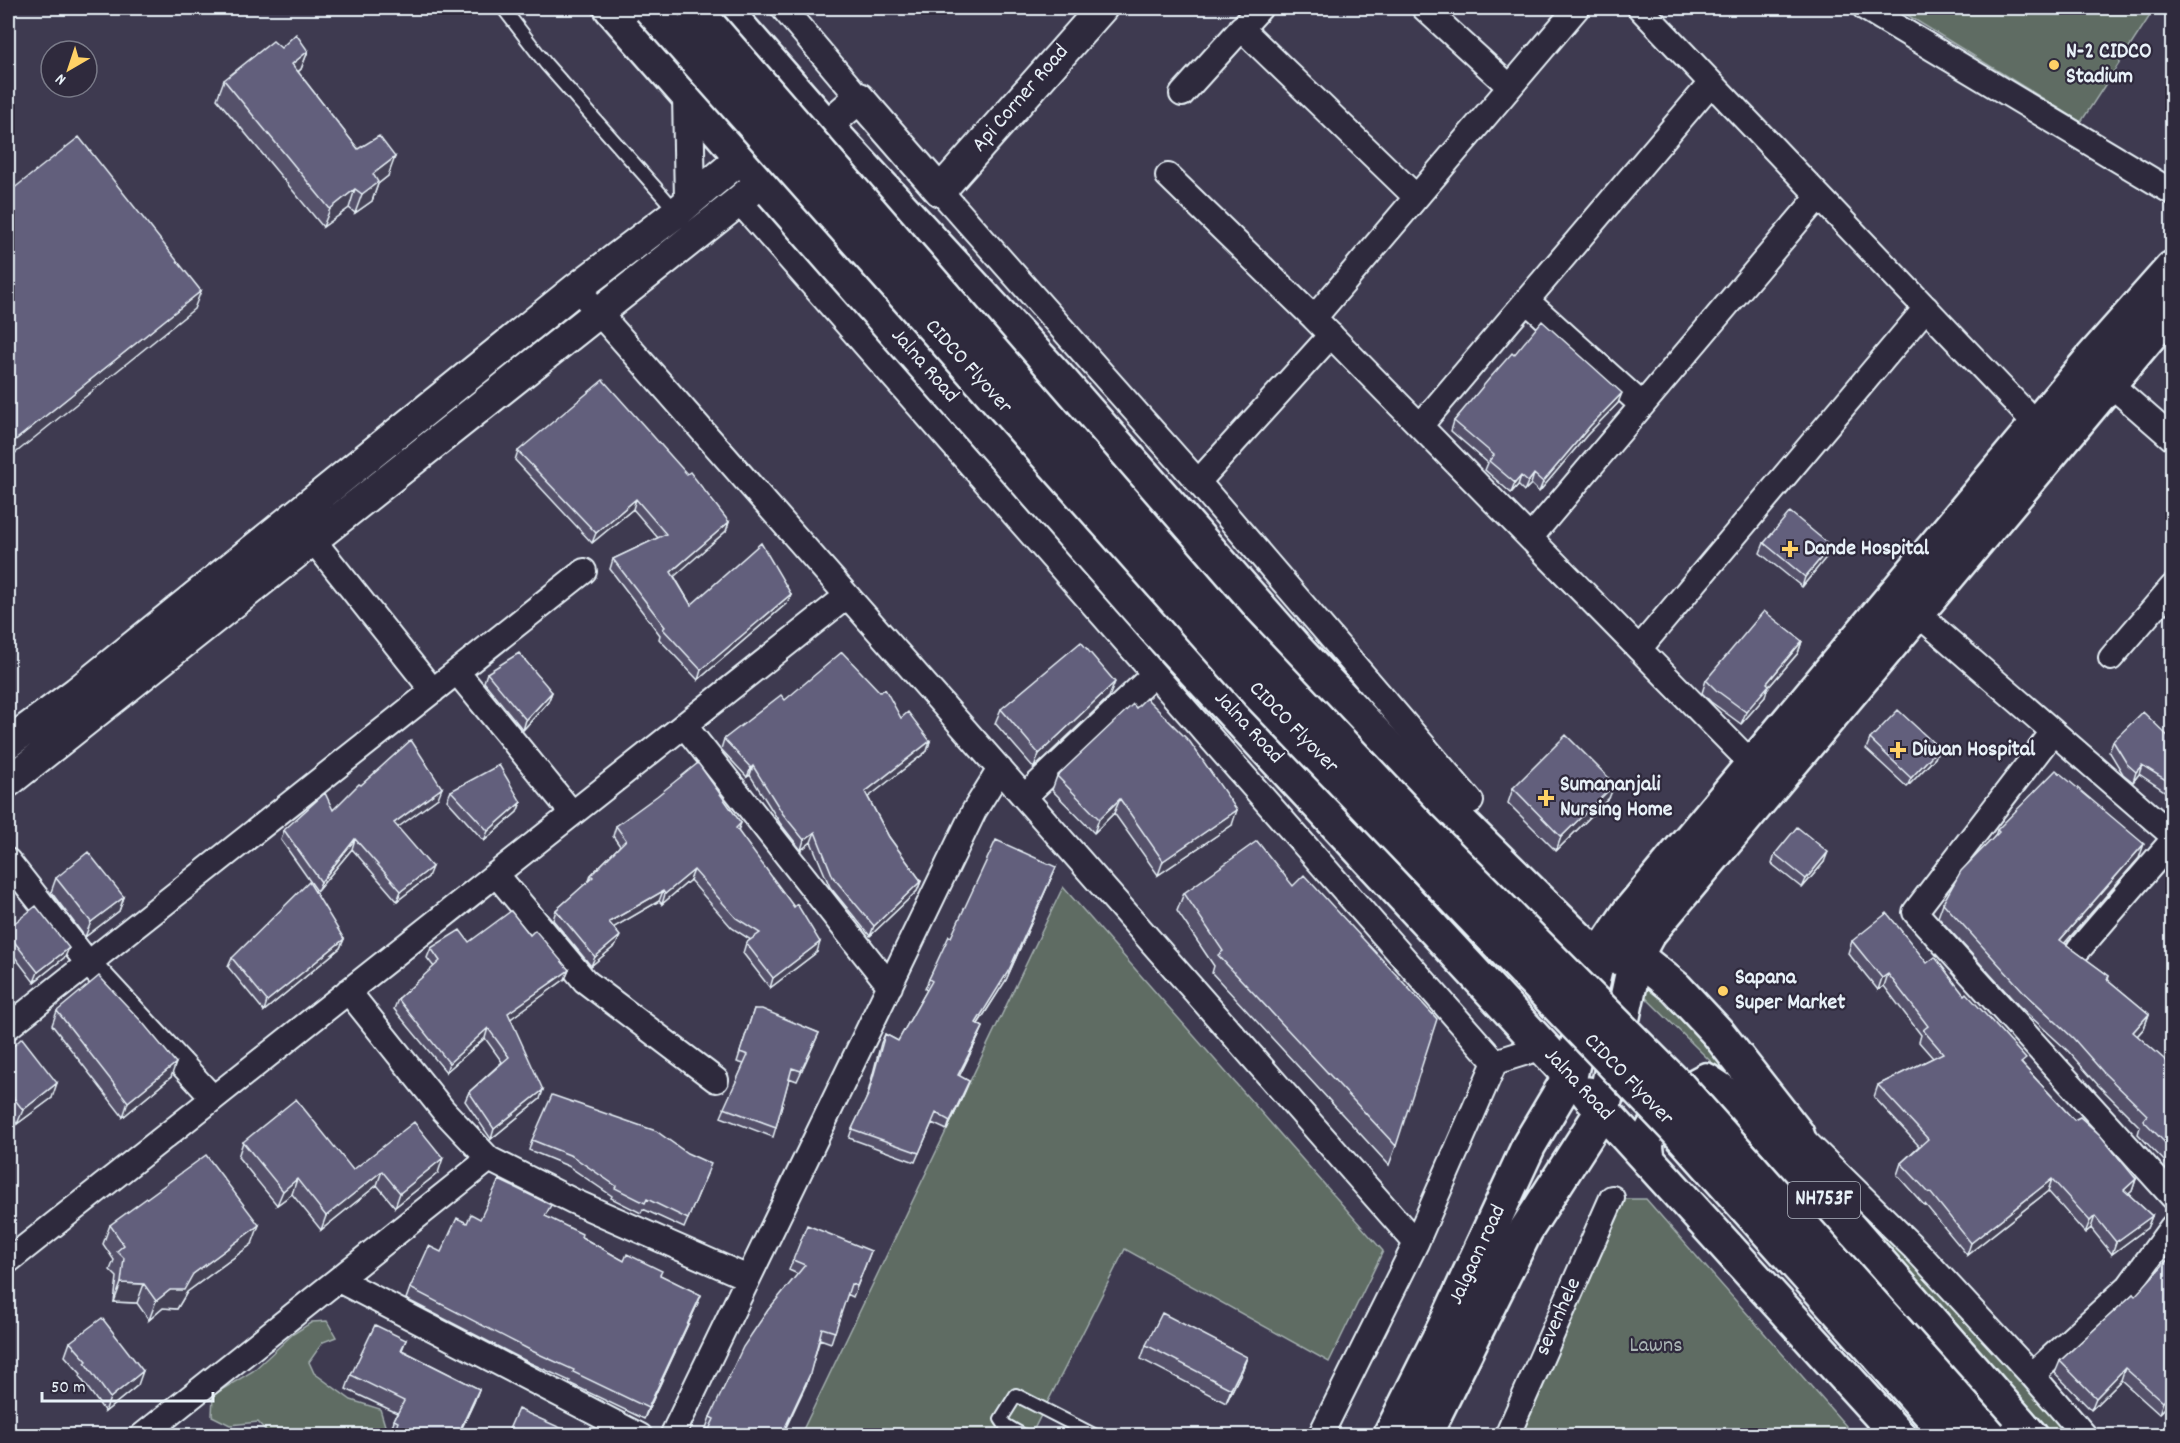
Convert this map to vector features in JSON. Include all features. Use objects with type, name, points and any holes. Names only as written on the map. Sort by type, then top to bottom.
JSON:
[{"type":"main road","name":"Jalna Road","points":[[611,8],[742,157],[751,192],[1603,1110],[1899,1436]]},
{"type":"main road","name":"CIDCO Flyover","points":[[650,8],[1257,692],[1674,1127],[1950,1436]]},
{"type":"main road","name":"CIDCO Flyover","points":[[694,8],[1235,632],[1422,829],[1679,1087],[1990,1436]]},
{"type":"main road","points":[[723,8],[816,115],[1061,381],[1296,649],[1438,800],[1598,958],[1636,956]]},
{"type":"main road","points":[[1598,958],[1629,912],[1752,764],[2092,358],[2172,268]]},
{"type":"main road","points":[[1603,1110],[1636,956],[1648,934],[2172,309]]},
{"type":"main road","name":"NH753F","points":[[1636,956],[1676,988],[1718,1033],[1797,1134],[1818,1192],[2031,1436]]},
{"type":"main road","name":"Jalgaon road","points":[[1390,1436],[1447,1322],[1529,1145],[1570,1076],[1598,958]]},
{"type":"main road","points":[[1648,1160],[1646,1143],[1654,1127],[1689,1089],[1706,1080],[1726,1092],[1749,1112],[1818,1192]]},
{"type":"main road","name":"Jalgaon road","points":[[1424,1436],[1526,1230],[1603,1110]]},
{"type":"street","points":[[783,8],[940,191],[1198,482],[1471,801]]},
{"type":"street","name":"Api Corner Road","points":[[940,191],[1102,8]]},
{"type":"street","points":[[1182,94],[1260,8]]},
{"type":"street","points":[[1424,8],[1510,87]]},
{"type":"street","points":[[1198,482],[1323,326],[1416,197],[1577,8]]},
{"type":"street","points":[[1640,8],[2037,424]]},
{"type":"street","points":[[1865,8],[2172,192]]},
{"type":"street","points":[[1242,28],[1416,197]]},
{"type":"street","points":[[1420,426],[1712,83]]},
{"type":"street","points":[[683,206],[688,95]]},
{"type":"street","points":[[12,760],[95,677],[742,157],[816,115],[859,98]]},
{"type":"street","points":[[12,760],[313,540],[751,192],[816,115]]},
{"type":"street","points":[[1168,176],[1323,326],[1752,764]]},
{"type":"street","points":[[751,192],[1153,675],[1495,1062]]},
{"type":"street","points":[[1530,538],[1819,196]]},
{"type":"street","points":[[577,288],[1416,1243]]},
{"type":"street","points":[[1527,301],[1642,405]]},
{"type":"street","points":[[1639,649],[1926,308]]},
{"type":"street","points":[[2109,383],[2172,438]]},
{"type":"street","points":[[313,540],[433,691]]},
{"type":"street","points":[[8,1027],[584,571]]},
{"type":"street","points":[[2111,658],[2172,587]]},
{"type":"street","points":[[8,1261],[847,596]]},
{"type":"street","points":[[1918,614],[2172,835]]},
{"type":"street","points":[[457,672],[572,813]]},
{"type":"street","points":[[1024,796],[1153,675]]},
{"type":"street","points":[[684,725],[890,986]]},
{"type":"street","points":[[2053,732],[1915,912],[2172,1196]]},
{"type":"street","points":[[672,1436],[974,811],[1000,769]]},
{"type":"street","points":[[2079,949],[2172,841]]},
{"type":"street","points":[[8,861],[88,963],[213,1098]]},
{"type":"street","points":[[496,874],[585,981],[716,1080]]},
{"type":"street","points":[[348,991],[443,1110],[489,1159],[573,1201],[748,1278]]},
{"type":"street","points":[[1320,1436],[1416,1243],[1495,1062],[1543,1047]]},
{"type":"street","points":[[1797,1134],[1915,1249],[2032,1375],[2085,1436]]},
{"type":"street","points":[[142,1436],[489,1159]]},
{"type":"street","name":"sevenhele","points":[[1507,1436],[1612,1198]]},
{"type":"street","points":[[2032,1375],[2129,1286],[2172,1227]]},
{"type":"street","points":[[339,1280],[640,1436]]},
{"type":"lane","points":[[503,8],[546,64],[683,206]]},
{"type":"lane","points":[[1024,1436],[1005,1425],[1001,1419],[1016,1395],[1096,1436]]},
{"type":"green space","name":"N-2 CIDCO Stadium","points":[[1896,8],[2155,8],[2081,122]]},
{"type":"green space","points":[[1063,887],[1383,1251],[1329,1362],[1125,1249],[1031,1435],[800,1436]]},
{"type":"green space","points":[[1654,980],[2068,1435],[2047,1435],[1756,1106],[1641,993]]},
{"type":"green space","name":"Lawns","points":[[1622,1199],[1646,1199],[1854,1435],[1536,1436],[1524,1429]]},
{"type":"green space","points":[[327,1321],[336,1337],[323,1342],[309,1362],[314,1373],[351,1400],[380,1409],[386,1429],[382,1435],[270,1435],[258,1422],[230,1425],[212,1416],[213,1395],[253,1371],[293,1334],[312,1322]]},
{"type":"building","points":[[296,34],[308,51],[292,64],[358,149],[379,136],[395,157],[373,174],[378,182],[362,194],[355,189],[330,209],[224,80],[273,41],[281,48]]},
{"type":"building","points":[[79,137],[201,291],[8,446],[8,193]]},
{"type":"building","points":[[1542,321],[1622,393],[1590,426],[1543,482],[1534,474],[1528,482],[1521,476],[1515,483],[1489,461],[1494,455],[1454,421]]},
{"type":"building","points":[[603,380],[687,474],[690,472],[729,522],[671,572],[691,605],[761,543],[791,594],[701,670],[663,629],[665,627],[613,559],[666,534],[636,499],[596,533],[518,451]]},
{"type":"building","points":[[1790,512],[1831,546],[1805,577],[1764,543]]},
{"type":"building","points":[[1764,611],[1802,641],[1746,712],[1706,680]]},
{"type":"building","points":[[1081,642],[1115,682],[1039,754],[1001,709]]},
{"type":"building","points":[[842,652],[880,692],[885,689],[901,718],[908,712],[930,741],[865,792],[889,837],[921,881],[874,926],[833,877],[815,832],[804,840],[783,814],[753,766],[751,768],[724,739],[781,695],[785,700]]},
{"type":"building","points":[[519,653],[552,692],[526,720],[487,673]]},
{"type":"building","points":[[1146,698],[1190,742],[1237,810],[1163,861],[1120,799],[1099,819],[1057,776],[1133,704],[1136,708]]},
{"type":"building","points":[[1898,710],[1939,748],[1911,778],[1870,739]]},
{"type":"building","points":[[2143,712],[2172,740],[2172,784],[2142,765],[2136,772],[2127,764],[2113,741]]},
{"type":"building","points":[[1566,735],[1615,784],[1561,837],[1513,788]]},
{"type":"building","points":[[411,740],[442,788],[394,823],[432,867],[401,891],[355,839],[321,882],[284,830],[325,793],[333,810],[359,784],[361,785]]},
{"type":"building","points":[[698,763],[741,823],[736,828],[794,907],[797,904],[820,942],[773,978],[746,943],[760,933],[736,918],[694,870],[665,894],[663,891],[609,922],[620,936],[595,957],[556,910],[593,877],[591,875],[626,840],[616,826]]},
{"type":"building","points":[[499,765],[521,802],[488,831],[451,791]]},
{"type":"building","points":[[2056,770],[2144,844],[2060,940],[2109,976],[2107,979],[2149,1014],[2133,1032],[2172,1066],[2172,1150],[2143,1120],[2147,1115],[2103,1072],[2073,1038],[2023,991],[1943,903],[1961,871],[1999,832],[1997,830]]},
{"type":"building","points":[[1797,827],[1828,852],[1806,879],[1775,854]]},
{"type":"building","points":[[996,840],[1056,867],[1009,970],[976,1023],[983,1027],[958,1075],[969,1081],[950,1121],[936,1113],[919,1153],[852,1129],[868,1095],[885,1034],[898,1041],[932,981],[929,979]]},
{"type":"building","points":[[1257,841],[1293,886],[1304,875],[1437,1019],[1396,1146],[1218,955],[1223,951],[1184,893]]},
{"type":"building","points":[[88,852],[124,897],[91,922],[56,878]]},
{"type":"building","points":[[309,882],[344,939],[267,1001],[232,958]]},
{"type":"building","points":[[36,906],[69,948],[38,972],[8,934],[8,928]]},
{"type":"building","points":[[511,911],[530,935],[535,930],[569,970],[508,1013],[543,1090],[494,1129],[469,1092],[509,1057],[488,1028],[449,1063],[398,999],[440,961],[431,948],[460,930],[469,942]]},
{"type":"building","points":[[1887,913],[1927,963],[1935,957],[1964,995],[1966,993],[2026,1059],[2021,1063],[2074,1120],[2080,1117],[2100,1135],[2136,1179],[2124,1190],[2152,1216],[2116,1242],[2095,1216],[2090,1221],[2052,1179],[1971,1243],[1930,1192],[1901,1163],[1928,1139],[1878,1085],[1943,1053],[1923,1030],[1928,1026],[1888,974],[1882,978],[1852,941]]},
{"type":"building","points":[[99,976],[176,1063],[128,1102],[57,1011]]},
{"type":"building","points":[[754,1009],[762,1009],[819,1033],[801,1071],[792,1068],[776,1127],[724,1108],[748,1055],[740,1052]]},
{"type":"building","points":[[22,1038],[57,1083],[23,1110],[8,1091],[8,1051]]},
{"type":"building","points":[[552,1095],[656,1131],[687,1153],[711,1164],[688,1219],[647,1199],[645,1203],[615,1188],[616,1186],[572,1156],[532,1140]]},
{"type":"building","points":[[296,1099],[353,1170],[414,1122],[443,1158],[400,1193],[382,1171],[326,1216],[297,1179],[283,1191],[243,1142]]},
{"type":"building","points":[[206,1155],[259,1225],[193,1274],[184,1290],[170,1290],[156,1301],[144,1284],[121,1283],[124,1258],[117,1251],[124,1245],[110,1225]]},
{"type":"building","points":[[499,1180],[551,1205],[545,1216],[582,1234],[581,1237],[624,1261],[627,1254],[662,1271],[660,1275],[701,1295],[648,1408],[410,1288],[429,1246],[441,1252],[457,1218],[467,1223],[471,1214],[480,1219]]},
{"type":"building","points":[[807,1225],[871,1251],[857,1286],[851,1284],[835,1332],[822,1328],[810,1374],[781,1436],[706,1436],[714,1419],[710,1417],[743,1347],[768,1310],[805,1265],[793,1260]]},
{"type":"building","points":[[2172,1255],[2172,1393],[2163,1402],[2125,1368],[2096,1398],[2060,1361],[2133,1294],[2135,1296]]},
{"type":"building","points":[[1162,1313],[1247,1357],[1231,1389],[1146,1345]]},
{"type":"building","points":[[102,1318],[143,1371],[110,1398],[85,1363],[87,1361],[70,1342]]},
{"type":"building","points":[[375,1325],[406,1340],[401,1350],[479,1389],[457,1436],[392,1436],[398,1422],[394,1420],[404,1401],[351,1375]]},
{"type":"building","points":[[518,1409],[572,1433],[570,1436],[506,1436]]},
{"type":"building","points":[[2172,1428],[2172,1436],[2161,1436]]},
{"type":"place","name":"N-2 CIDCO Stadium","points":[[2054,65]]},
{"type":"place","name":"Dande Hospital","points":[[1790,549]]},
{"type":"place","name":"Diwan Hospital","points":[[1898,750]]},
{"type":"place","name":"Sumananjali Nursing Home","points":[[1546,798]]},
{"type":"place","name":"Sapana Super Market","points":[[1723,991]]}]
